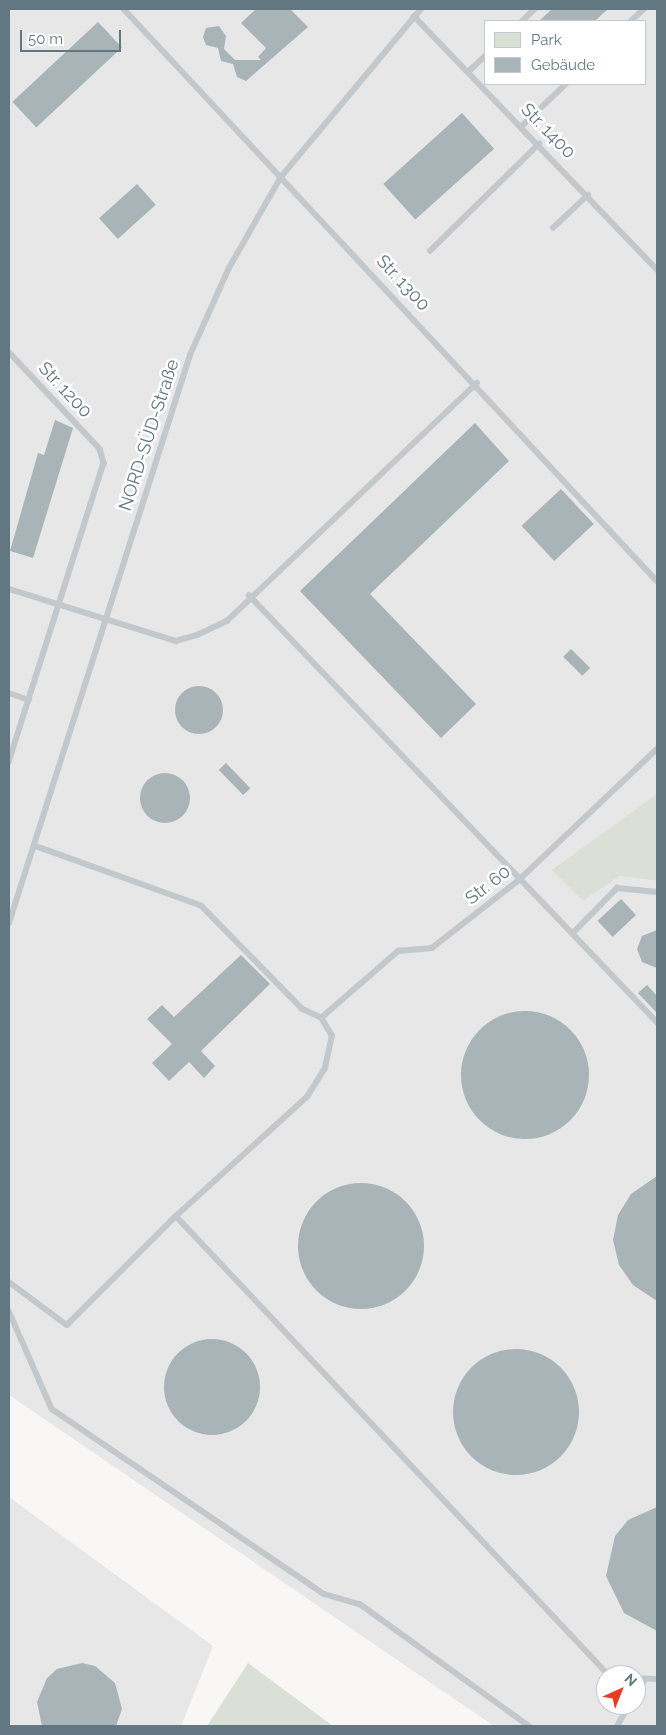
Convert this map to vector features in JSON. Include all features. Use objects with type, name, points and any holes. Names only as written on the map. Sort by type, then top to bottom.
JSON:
[{"type":"lane","name":"Str. 1300","points":[[124,9],[477,383],[657,580]]},
{"type":"lane","name":"NORD-SÜD-Straße","points":[[9,923],[190,355],[252,222],[281,177],[421,9]]},
{"type":"lane","points":[[523,20],[535,9]]},
{"type":"lane","points":[[632,20],[644,9]]},
{"type":"lane","name":"Str. 1400","points":[[414,16],[522,126],[657,269]]},
{"type":"lane","points":[[469,71],[483,58]]},
{"type":"lane","points":[[522,126],[565,85]]},
{"type":"lane","points":[[430,251],[539,144]]},
{"type":"lane","points":[[553,228],[588,196]]},
{"type":"lane","name":"Str. 1200","points":[[9,352],[100,449],[104,463],[59,604]]},
{"type":"lane","points":[[9,589],[176,640],[227,621],[249,596],[477,383]]},
{"type":"lane","points":[[249,596],[657,1022]]},
{"type":"lane","points":[[9,762],[59,604]]},
{"type":"lane","points":[[9,694],[29,700]]},
{"type":"lane","name":"Str. 60","points":[[321,1018],[398,951],[432,948],[519,880],[657,748]]},
{"type":"lane","points":[[9,1282],[67,1325],[176,1216],[307,1097],[325,1068],[332,1036],[321,1018],[302,1009],[201,906],[34,846]]},
{"type":"lane","points":[[573,933],[618,888],[657,892]]},
{"type":"lane","points":[[176,1216],[599,1665]]},
{"type":"lane","points":[[9,1311],[52,1409],[324,1594],[360,1604],[529,1726]]},
{"type":"lane","points":[[616,1726],[623,1715]]},
{"type":"shaded area","points":[[9,9],[657,9],[657,794],[616,826],[583,901],[620,876],[657,881],[657,1726],[494,1726],[9,1395]]},
{"type":"shaded area","points":[[9,1497],[213,1646],[181,1726],[9,1726]]},
{"type":"green space","points":[[657,794],[657,881],[620,876],[583,901],[552,870]]},
{"type":"green space","points":[[248,1663],[333,1726],[207,1726]]},
{"type":"building","points":[[256,9],[290,9],[308,27],[246,81],[237,77],[233,64],[221,61],[218,48],[206,45],[203,37],[206,28],[219,26],[226,36],[224,49],[235,60],[261,60],[258,57],[266,48],[241,23]]},
{"type":"building","points":[[552,9],[608,9],[596,20],[540,20]]},
{"type":"building","points":[[98,22],[122,48],[36,127],[12,102]]},
{"type":"building","points":[[462,113],[494,149],[415,220],[383,184]]},
{"type":"building","points":[[137,184],[156,205],[118,239],[99,218]]},
{"type":"building","points":[[55,420],[73,428],[33,558],[10,551],[38,453],[44,455]]},
{"type":"building","points":[[475,423],[509,461],[370,594],[476,704],[441,738],[300,591]]},
{"type":"building","points":[[561,489],[594,524],[554,561],[522,526]]},
{"type":"building","points":[[571,649],[590,668],[582,676],[563,657]]},
{"type":"building","points":[[194,686],[204,686],[213,690],[219,696],[222,701],[222,719],[213,730],[204,734],[194,734],[185,730],[179,724],[175,715],[175,705],[179,696],[185,690]]},
{"type":"building","points":[[226,763],[250,788],[243,795],[219,770]]},
{"type":"building","points":[[160,773],[170,773],[183,780],[190,793],[190,803],[183,816],[170,823],[160,823],[151,819],[144,812],[140,803],[140,793],[144,784],[151,777]]},
{"type":"building","points":[[621,899],[636,915],[613,937],[598,921]]},
{"type":"building","points":[[657,930],[657,968],[642,962],[637,949],[642,936]]},
{"type":"building","points":[[241,955],[270,984],[201,1051],[215,1066],[204,1078],[189,1062],[169,1081],[152,1063],[172,1044],[147,1019],[162,1005],[174,1017]]},
{"type":"building","points":[[647,985],[657,996],[657,1013],[638,993]]},
{"type":"building","points":[[525,1011],[549,1016],[561,1022],[570,1030],[578,1039],[584,1051],[589,1075],[584,1099],[578,1111],[570,1120],[561,1128],[549,1134],[525,1139],[501,1134],[489,1128],[480,1120],[472,1111],[466,1099],[461,1075],[466,1051],[472,1039],[480,1030],[489,1022],[501,1016]]},
{"type":"building","points":[[657,1176],[657,1301],[633,1285],[619,1265],[613,1240],[618,1215],[631,1194]]},
{"type":"building","points":[[361,1183],[385,1188],[405,1202],[419,1222],[424,1246],[419,1270],[405,1290],[385,1304],[361,1309],[337,1304],[317,1290],[303,1270],[298,1246],[303,1222],[317,1202],[337,1188]]},
{"type":"building","points":[[212,1339],[230,1342],[246,1353],[257,1369],[260,1387],[257,1405],[246,1421],[230,1432],[212,1435],[194,1432],[178,1421],[167,1405],[164,1387],[167,1369],[178,1353],[194,1342]]},
{"type":"building","points":[[516,1349],[540,1354],[560,1368],[574,1388],[579,1412],[574,1436],[560,1456],[540,1470],[516,1475],[492,1470],[472,1456],[458,1436],[453,1412],[458,1388],[472,1368],[492,1354]]},
{"type":"building","points":[[657,1507],[657,1631],[624,1613],[606,1576],[615,1536],[628,1520]]},
{"type":"building","points":[[82,1663],[95,1666],[115,1683],[122,1709],[116,1726],[42,1726],[37,1702],[47,1678],[57,1669]]}]
